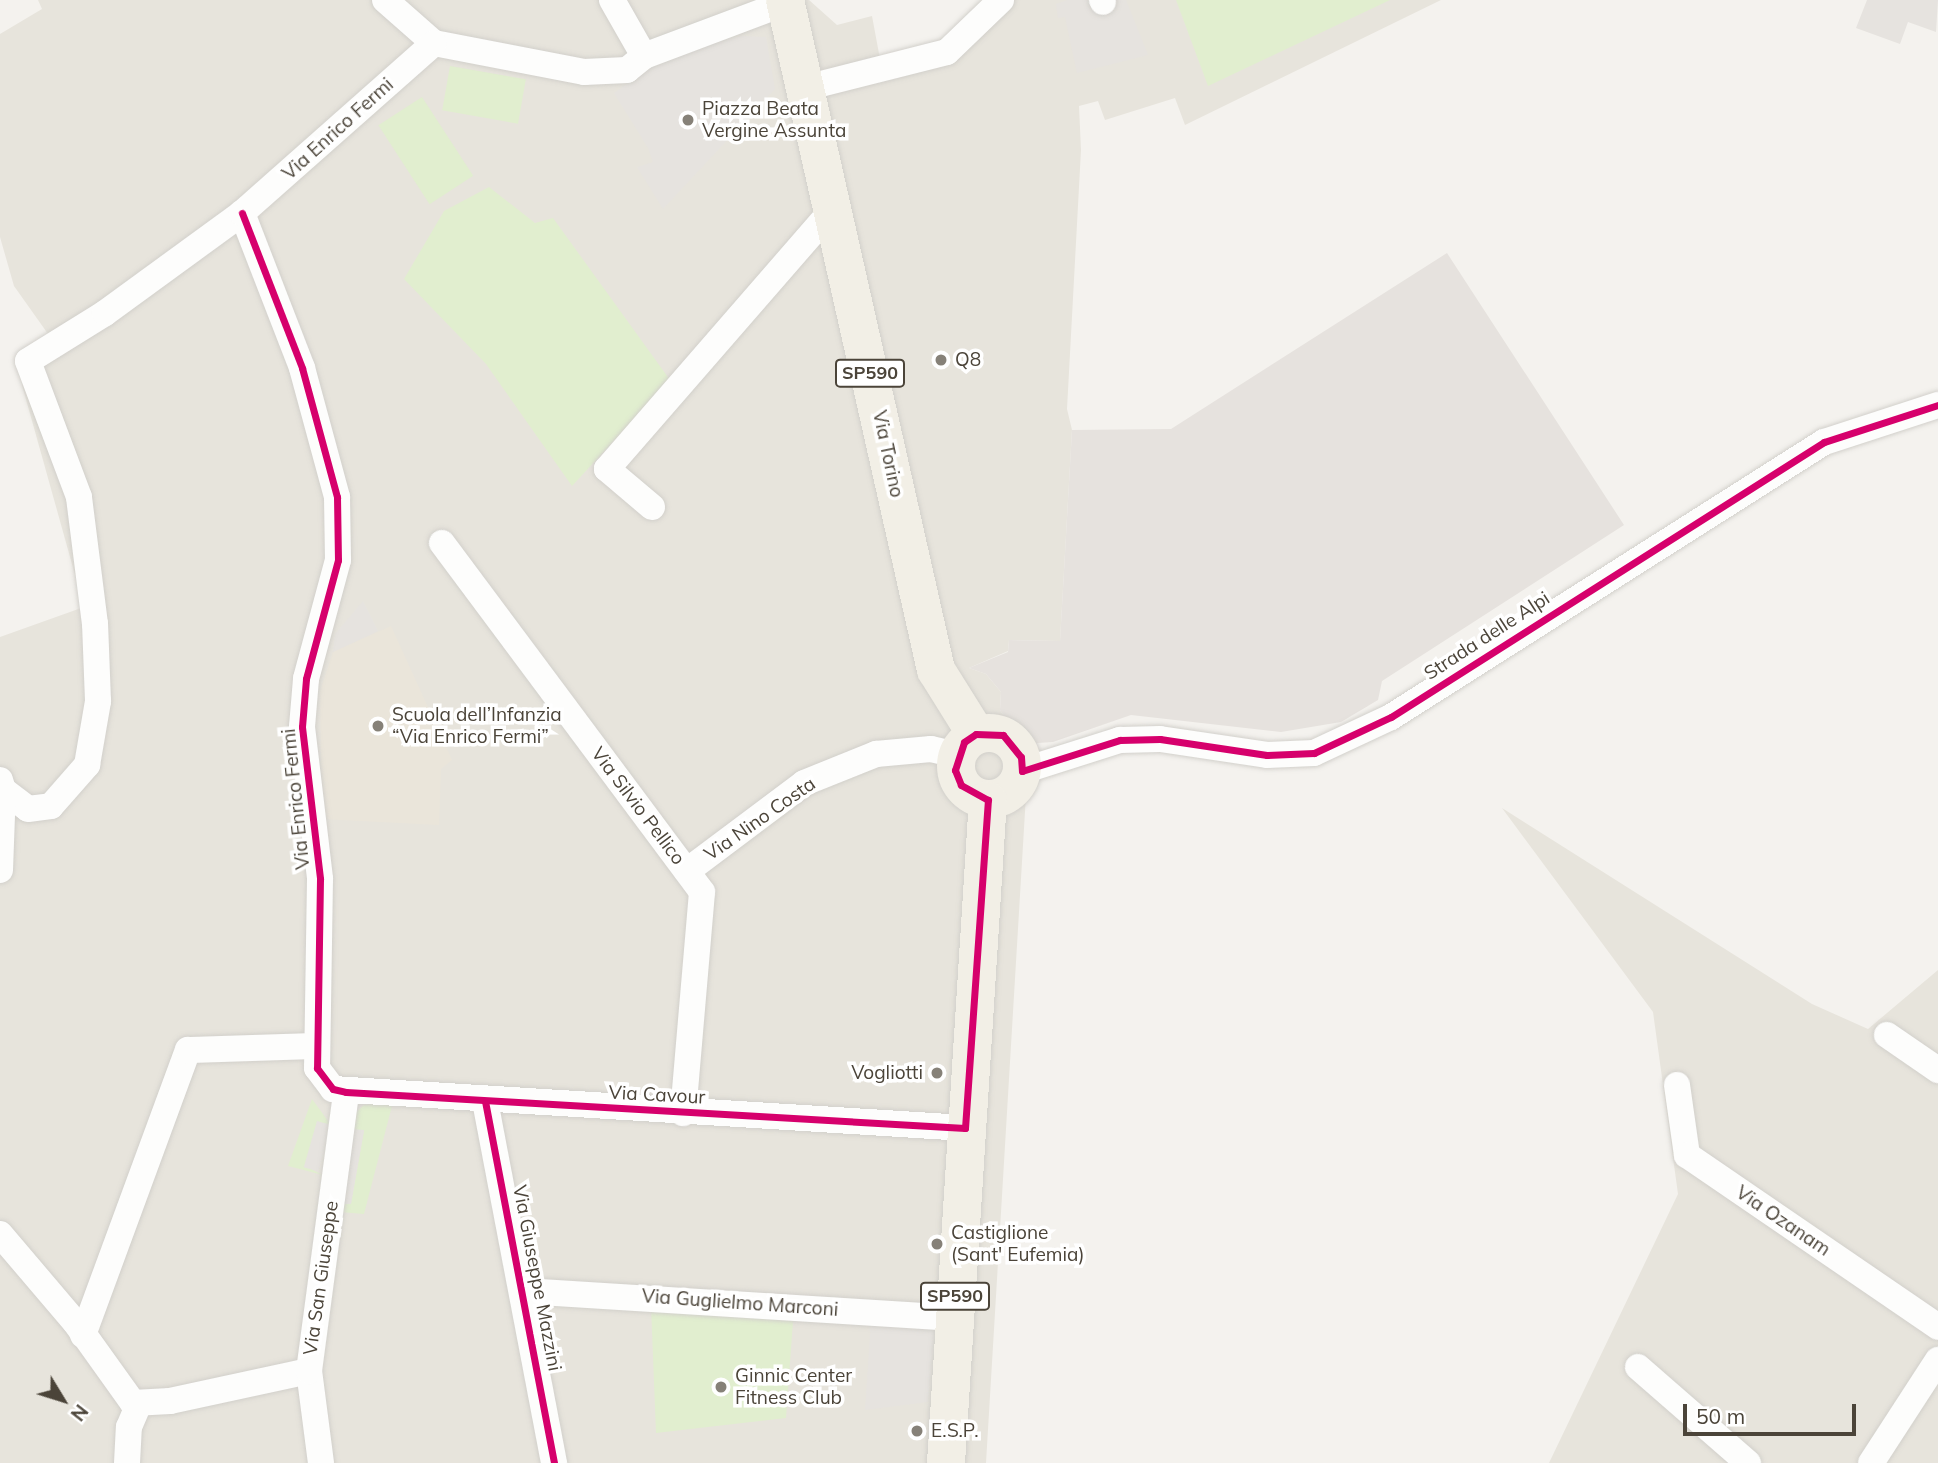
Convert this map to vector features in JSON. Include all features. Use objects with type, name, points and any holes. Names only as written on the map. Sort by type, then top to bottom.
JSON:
[{"type":"main road","name":"Via Torino","points":[[785,1],[936,670],[966,744]]},
{"type":"main road","points":[[966,744],[1003,735],[1015,744],[1022,771],[1009,791],[988,800]]},
{"type":"main road","name":"SP590","points":[[946,1463],[965,1128],[988,800],[961,785],[966,744]]},
{"type":"street","points":[[385,0],[433,43],[584,72],[627,70],[644,56],[785,1]]},
{"type":"street","points":[[612,0],[644,56]]},
{"type":"street","points":[[805,88],[947,52],[1001,0]]},
{"type":"street","name":"Via Enrico Fermi","points":[[1,785],[28,809],[51,806],[87,765],[98,701],[87,547],[79,497],[28,360],[105,313],[242,213],[433,43]]},
{"type":"street","points":[[652,507],[607,469],[833,209]]},
{"type":"street","name":"Via Enrico Fermi","points":[[242,213],[302,368],[337,497],[338,560],[306,679],[302,727],[320,879],[317,1068],[333,1089],[346,1092]]},
{"type":"street","name":"Strada delle Alpi","points":[[1022,771],[1119,740],[1160,739],[1267,755],[1314,753],[1391,716],[1824,442],[1938,405]]},
{"type":"street","name":"Via Silvio Pellico","points":[[442,542],[702,892],[683,1113]]},
{"type":"street","name":"Via Nino Costa","points":[[687,871],[804,783],[876,754],[966,744]]},
{"type":"street","points":[[0,870],[1,785]]},
{"type":"street","points":[[1887,1035],[1938,1070]]},
{"type":"street","points":[[83,1335],[188,1050],[317,1046]]},
{"type":"street","name":"Via Ozanam","points":[[1677,1085],[1687,1156],[1938,1327]]},
{"type":"street","name":"Via Cavour","points":[[346,1092],[965,1128]]},
{"type":"street","name":"Via San Giuseppe","points":[[321,1463],[309,1371],[346,1092]]},
{"type":"street","name":"Via Giuseppe Mazzini","points":[[485,1101],[525,1291],[554,1463]]},
{"type":"street","points":[[0,1234],[83,1335],[128,1399],[138,1406],[309,1371]]},
{"type":"street","name":"Via Guglielmo Marconi","points":[[525,1291],[954,1318]]},
{"type":"street","points":[[1871,1463],[1938,1360]]},
{"type":"street","points":[[1638,1367],[1748,1463]]},
{"type":"street","points":[[127,1455],[138,1406]]},
{"type":"shaded area","points":[[38,0],[809,0],[837,25],[872,16],[880,59],[919,52],[960,28],[984,0],[1441,0],[1185,125],[1175,98],[1105,120],[1098,101],[1079,106],[1081,150],[1067,409],[1072,430],[1060,641],[1009,640],[1008,651],[969,668],[986,674],[1001,692],[1000,710],[1022,744],[1035,746],[1026,795],[986,1463],[0,1463],[0,637],[84,607],[22,385],[58,348],[14,286],[0,237],[0,34],[42,9]]},
{"type":"shaded area","points":[[1067,0],[1126,0],[1148,55],[1077,73],[1065,17],[1058,18],[1056,4]]},
{"type":"shaded area","points":[[1867,0],[1938,0],[1936,32],[1908,22],[1900,44],[1856,28]]},
{"type":"shaded area","name":"Piazza Beata Vergine Assunta","points":[[744,36],[766,37],[775,89],[663,209],[637,167],[653,162],[648,148],[614,93],[650,68],[709,41]]},
{"type":"shaded area","points":[[1447,253],[1624,525],[1382,681],[1378,700],[1341,722],[1281,732],[1131,715],[1053,742],[1022,744],[1000,710],[1001,692],[986,674],[969,668],[1008,652],[1009,640],[1060,641],[1072,430],[1171,429]]},
{"type":"shaded area","points":[[363,601],[378,631],[333,652],[335,634]]},
{"type":"shaded area","name":"Scuola dell’Infanzia “Via Enrico Fermi”","points":[[391,626],[452,760],[441,769],[439,825],[322,819],[320,691],[333,652]]},
{"type":"shaded area","points":[[1502,808],[1812,1004],[1868,1029],[1938,970],[1938,1463],[1549,1463],[1678,1194],[1653,1012]]},
{"type":"shaded area","points":[[317,1121],[331,1125],[318,1171],[304,1167]]},
{"type":"shaded area","points":[[351,1129],[364,1130],[351,1204],[341,1204]]},
{"type":"shaded area","points":[[871,1319],[935,1325],[928,1402],[865,1410]]},
{"type":"green space","points":[[1176,0],[1390,0],[1208,86]]},
{"type":"green space","points":[[450,66],[526,79],[518,124],[442,110]]},
{"type":"green space","points":[[422,97],[473,176],[430,204],[378,125]]},
{"type":"green space","points":[[489,187],[535,223],[553,218],[670,380],[572,486],[486,364],[404,279],[444,211]]},
{"type":"green space","points":[[312,1099],[331,1125],[317,1122],[309,1168],[323,1175],[288,1166]]},
{"type":"green space","points":[[393,1102],[364,1214],[340,1212],[341,1204],[351,1203],[364,1131],[351,1129],[353,1115],[364,1105]]},
{"type":"green space","name":"Ginnic Center Fitness Club","points":[[651,1306],[793,1321],[786,1418],[656,1433]]},
{"type":"cycle path","points":[[242,213],[302,368],[337,497],[338,560],[306,679],[302,727],[320,879],[317,1068],[333,1089],[346,1092],[965,1128],[988,800],[961,785],[955,770],[964,742],[976,734],[1003,735],[1021,757],[1022,771],[1120,740],[1160,739],[1267,755],[1314,753],[1391,717],[1824,442],[1938,405]]},
{"type":"cycle path","points":[[485,1101],[554,1463]]},
{"type":"place","name":"Piazza Beata Vergine Assunta","points":[[688,120]]},
{"type":"place","name":"Q8","points":[[941,360]]},
{"type":"place","name":"Scuola dell’Infanzia “Via Enrico Fermi”","points":[[378,726]]},
{"type":"place","name":"Vogliotti","points":[[937,1073]]},
{"type":"place","name":"Castiglione (Sant' Eufemia)","points":[[937,1244]]},
{"type":"place","name":"Ginnic Center Fitness Club","points":[[721,1387]]},
{"type":"place","name":"E.S.P.","points":[[917,1431]]}]
